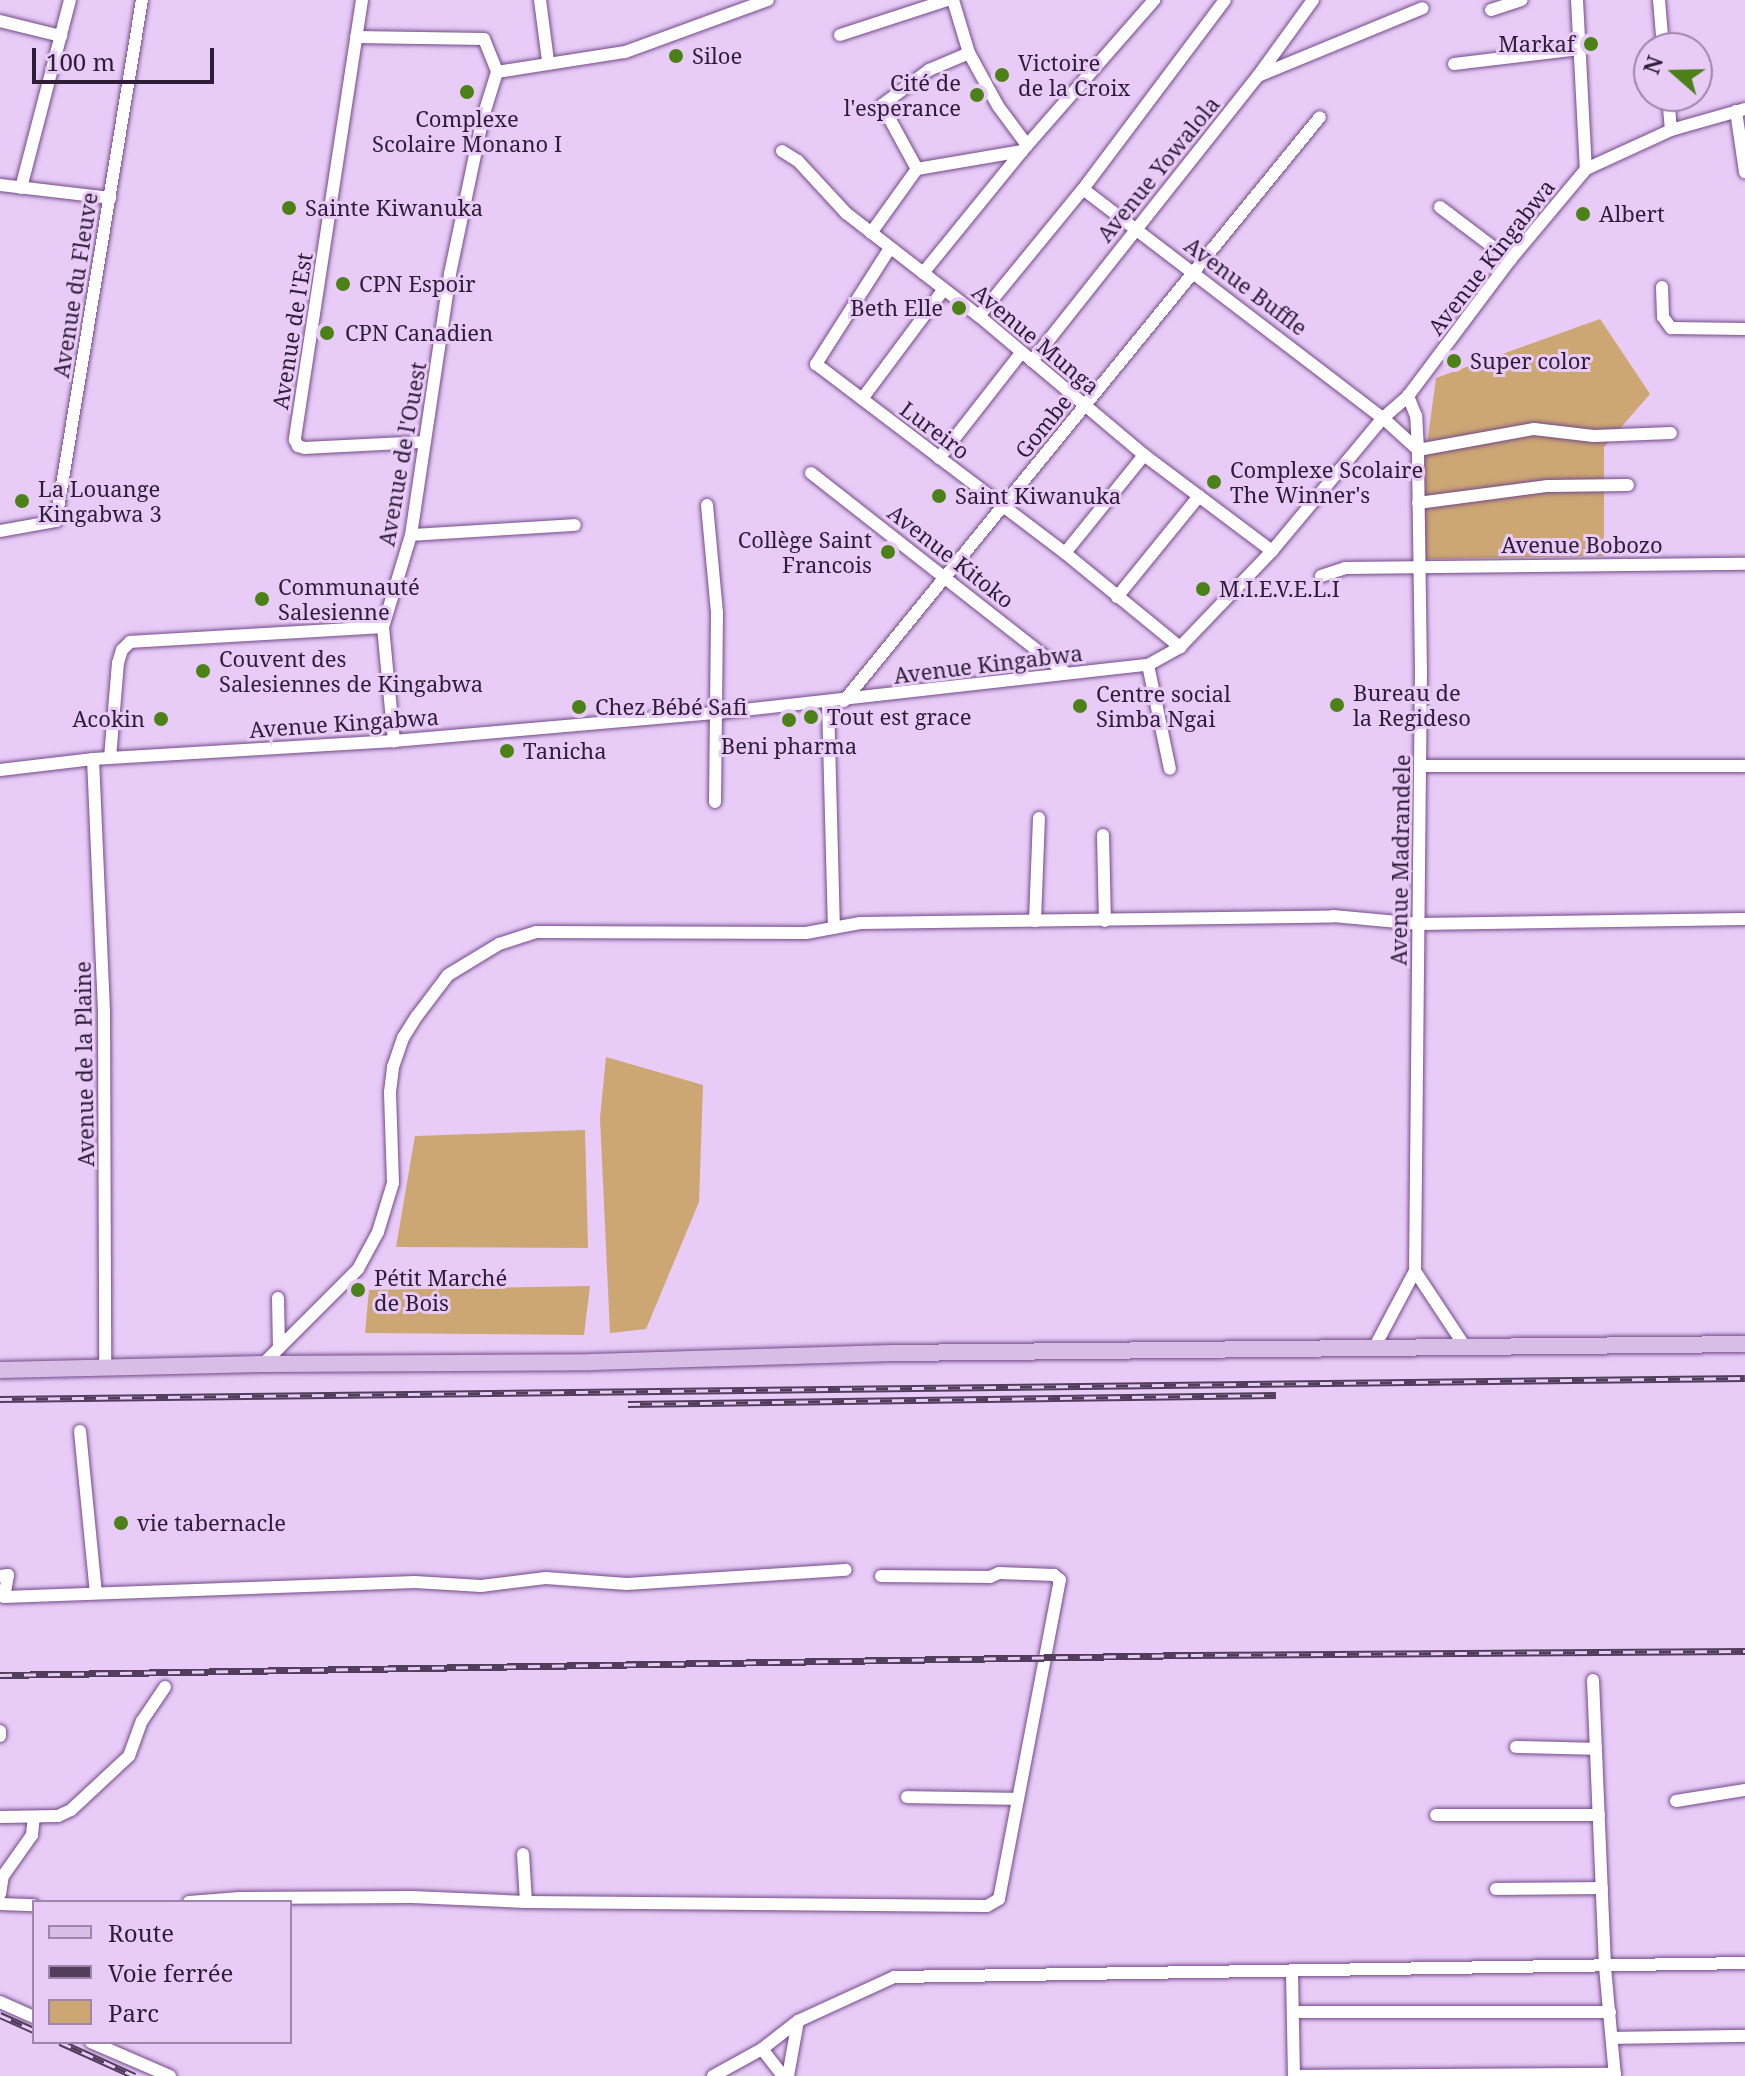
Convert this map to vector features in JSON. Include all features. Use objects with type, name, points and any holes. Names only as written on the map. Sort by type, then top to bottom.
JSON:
[{"type":"main road","points":[[0,1370],[263,1364],[592,1362],[922,1353],[1745,1344]]},
{"type":"street","points":[[21,188],[70,0]]},
{"type":"street","name":"Avenue du Fleuve","points":[[0,531],[56,521],[142,0]]},
{"type":"street","name":"Avenue de l'Est","points":[[362,0],[295,440],[298,446],[305,448],[425,442]]},
{"type":"street","points":[[540,0],[548,61]]},
{"type":"street","points":[[356,37],[484,39],[497,72],[548,61],[625,52],[768,0]]},
{"type":"street","points":[[840,35],[951,0],[969,53],[1024,148]]},
{"type":"street","points":[[923,273],[1024,148],[1154,0]]},
{"type":"street","points":[[979,316],[1083,189],[1225,0]]},
{"type":"street","name":"Avenue Yowalola","points":[[939,458],[1136,228],[1258,76],[1313,0]]},
{"type":"street","points":[[1491,10],[1521,0]]},
{"type":"street","points":[[1577,0],[1586,169]]},
{"type":"street","points":[[1659,0],[1662,32]]},
{"type":"street","points":[[1258,76],[1423,8]]},
{"type":"street","points":[[0,21],[61,36]]},
{"type":"street","points":[[1454,64],[1579,49]]},
{"type":"street","points":[[917,169],[882,105],[929,70],[969,53]]},
{"type":"street","name":"Avenue de l'Ouest","points":[[394,741],[383,627],[411,535],[450,274],[483,117],[497,72]]},
{"type":"street","points":[[1740,110],[1745,172]]},
{"type":"street","name":"Avenue Kingabwa","points":[[0,770],[93,759],[394,741],[717,713],[1148,665],[1180,647],[1272,551],[1383,418],[1408,396],[1510,260],[1586,169],[1671,130],[1740,110]]},
{"type":"street","points":[[1669,112],[1671,130]]},
{"type":"street","name":"Gombe","points":[[844,701],[1320,117]]},
{"type":"street","points":[[871,233],[917,169],[1024,148]]},
{"type":"street","name":"Avenue Munga","points":[[782,151],[798,161],[846,213],[979,316],[1144,455],[1272,551]]},
{"type":"street","points":[[0,185],[110,198]]},
{"type":"street","name":"Avenue Buffle","points":[[1083,189],[1383,418],[1418,450]]},
{"type":"street","points":[[1440,207],[1510,260]]},
{"type":"street","name":"Lureiro","points":[[890,248],[816,364],[1065,553],[1180,647]]},
{"type":"street","points":[[1662,287],[1663,317],[1671,328],[1745,329]]},
{"type":"street","points":[[862,399],[944,289]]},
{"type":"street","name":"Avenue Madrandele","points":[[1408,396],[1416,416],[1418,450],[1421,766],[1415,1271]]},
{"type":"street","points":[[1418,450],[1534,429],[1594,436],[1671,433]]},
{"type":"street","points":[[1065,553],[1144,455]]},
{"type":"street","name":"Avenue Kitoko","points":[[811,473],[1066,673]]},
{"type":"street","points":[[1418,503],[1548,486],[1628,485]]},
{"type":"street","points":[[1117,597],[1199,496]]},
{"type":"street","points":[[707,505],[717,613],[715,802]]},
{"type":"street","points":[[411,535],[575,525]]},
{"type":"street","name":"Avenue Bobozo","points":[[1321,576],[1345,568],[1745,564]]},
{"type":"street","points":[[110,758],[122,650],[130,642],[156,638],[217,639],[383,627]]},
{"type":"street","points":[[1148,665],[1170,769]]},
{"type":"street","points":[[828,702],[834,927]]},
{"type":"street","name":"Avenue de la Plaine","points":[[93,759],[106,1089],[105,1369]]},
{"type":"street","points":[[1421,766],[1745,766]]},
{"type":"street","points":[[1035,921],[1039,818]]},
{"type":"street","points":[[1103,835],[1105,921]]},
{"type":"street","points":[[263,1364],[358,1269],[378,1232],[393,1183],[390,1092],[393,1067],[403,1038],[448,975],[499,944],[536,932],[806,933],[860,923],[1333,916],[1420,924],[1745,919]]},
{"type":"street","points":[[1373,1350],[1415,1271],[1464,1345]]},
{"type":"street","points":[[278,1298],[279,1348]]},
{"type":"street","points":[[80,1431],[96,1593]]},
{"type":"street","points":[[0,1576],[8,1575],[4,1597],[415,1582],[481,1586],[546,1578],[627,1584],[846,1570]]},
{"type":"street","points":[[214,1900],[412,1897],[526,1902],[987,1906],[999,1899],[1004,1887],[1060,1580],[1054,1575],[999,1573],[990,1577],[881,1576]]},
{"type":"street","points":[[1292,1973],[1294,2076],[1615,2075],[1605,1967],[1593,1680]]},
{"type":"street","points":[[0,1817],[58,1816],[71,1810],[129,1756],[142,1721],[165,1687]]},
{"type":"street","points":[[1516,1747],[1596,1749]]},
{"type":"street","points":[[1676,1801],[1745,1790]]},
{"type":"street","points":[[907,1797],[1018,1799]]},
{"type":"street","points":[[1436,1815],[1599,1815]]},
{"type":"street","points":[[0,1894],[8,1867],[32,1835],[34,1817]]},
{"type":"street","points":[[523,1854],[526,1902]]},
{"type":"street","points":[[1496,1889],[1602,1888]]},
{"type":"street","points":[[0,1904],[32,1905]]},
{"type":"street","points":[[713,2076],[762,2049],[798,2021],[894,1977],[1292,1973],[1745,1963]]},
{"type":"street","points":[[0,2002],[32,2016]]},
{"type":"street","points":[[1293,2012],[1610,2012]]},
{"type":"street","points":[[786,2076],[798,2021]]},
{"type":"street","points":[[1612,2038],[1745,2036]]},
{"type":"street","points":[[96,2044],[170,2076]]},
{"type":"street","points":[[762,2049],[786,2076]]},
{"type":"green space","points":[[1600,319],[1650,394],[1604,447],[1604,556],[1425,559],[1424,466],[1436,378]]},
{"type":"green space","points":[[606,1057],[703,1085],[699,1202],[646,1329],[610,1333],[600,1118]]},
{"type":"green space","points":[[585,1130],[588,1248],[396,1247],[415,1136]]},
{"type":"green space","points":[[590,1286],[584,1335],[365,1333],[369,1290]]},
{"type":"railway","points":[[0,1399],[1745,1378]]},
{"type":"railway","points":[[628,1404],[1276,1395]]},
{"type":"railway","points":[[0,1675],[1191,1655],[1745,1651]]},
{"type":"railway","points":[[0,2015],[32,2029]]},
{"type":"railway","points":[[64,2044],[135,2076]]},
{"type":"place","name":"Markaf","points":[[1591,44]]},
{"type":"place","name":"Siloe","points":[[676,56]]},
{"type":"place","name":"Victoire de la Croix","points":[[1002,75]]},
{"type":"place","name":"Complexe Scolaire Monano I","points":[[467,92]]},
{"type":"place","name":"Cité de l'esperance","points":[[977,95]]},
{"type":"place","name":"Sainte Kiwanuka","points":[[289,208]]},
{"type":"place","name":"Albert","points":[[1583,214]]},
{"type":"place","name":"CPN Espoir","points":[[343,284]]},
{"type":"place","name":"Beth Elle","points":[[959,308]]},
{"type":"place","name":"CPN Canadien","points":[[327,333]]},
{"type":"place","name":"Super color","points":[[1454,361]]},
{"type":"place","name":"Complexe Scolaire The Winner's","points":[[1214,482]]},
{"type":"place","name":"Saint Kiwanuka","points":[[939,496]]},
{"type":"place","name":"La Louange Kingabwa 3","points":[[22,501]]},
{"type":"place","name":"Collège Saint Francois","points":[[888,552]]},
{"type":"place","name":"M.I.E.V.E.L.I","points":[[1203,589]]},
{"type":"place","name":"Communauté Salesienne","points":[[262,599]]},
{"type":"place","name":"Couvent des Salesiennes de Kingabwa","points":[[203,671]]},
{"type":"place","name":"Bureau de la Regideso","points":[[1337,705]]},
{"type":"place","name":"Centre social Simba Ngai","points":[[1080,706]]},
{"type":"place","name":"Chez Bébé Safi","points":[[579,707]]},
{"type":"place","name":"Tout est grace","points":[[811,717]]},
{"type":"place","name":"Acokin","points":[[161,719]]},
{"type":"place","name":"Beni pharma","points":[[789,720]]},
{"type":"place","name":"Tanicha","points":[[507,751]]},
{"type":"place","name":"Pétit Marché de Bois","points":[[358,1290]]},
{"type":"place","name":"vie tabernacle","points":[[121,1523]]}]
